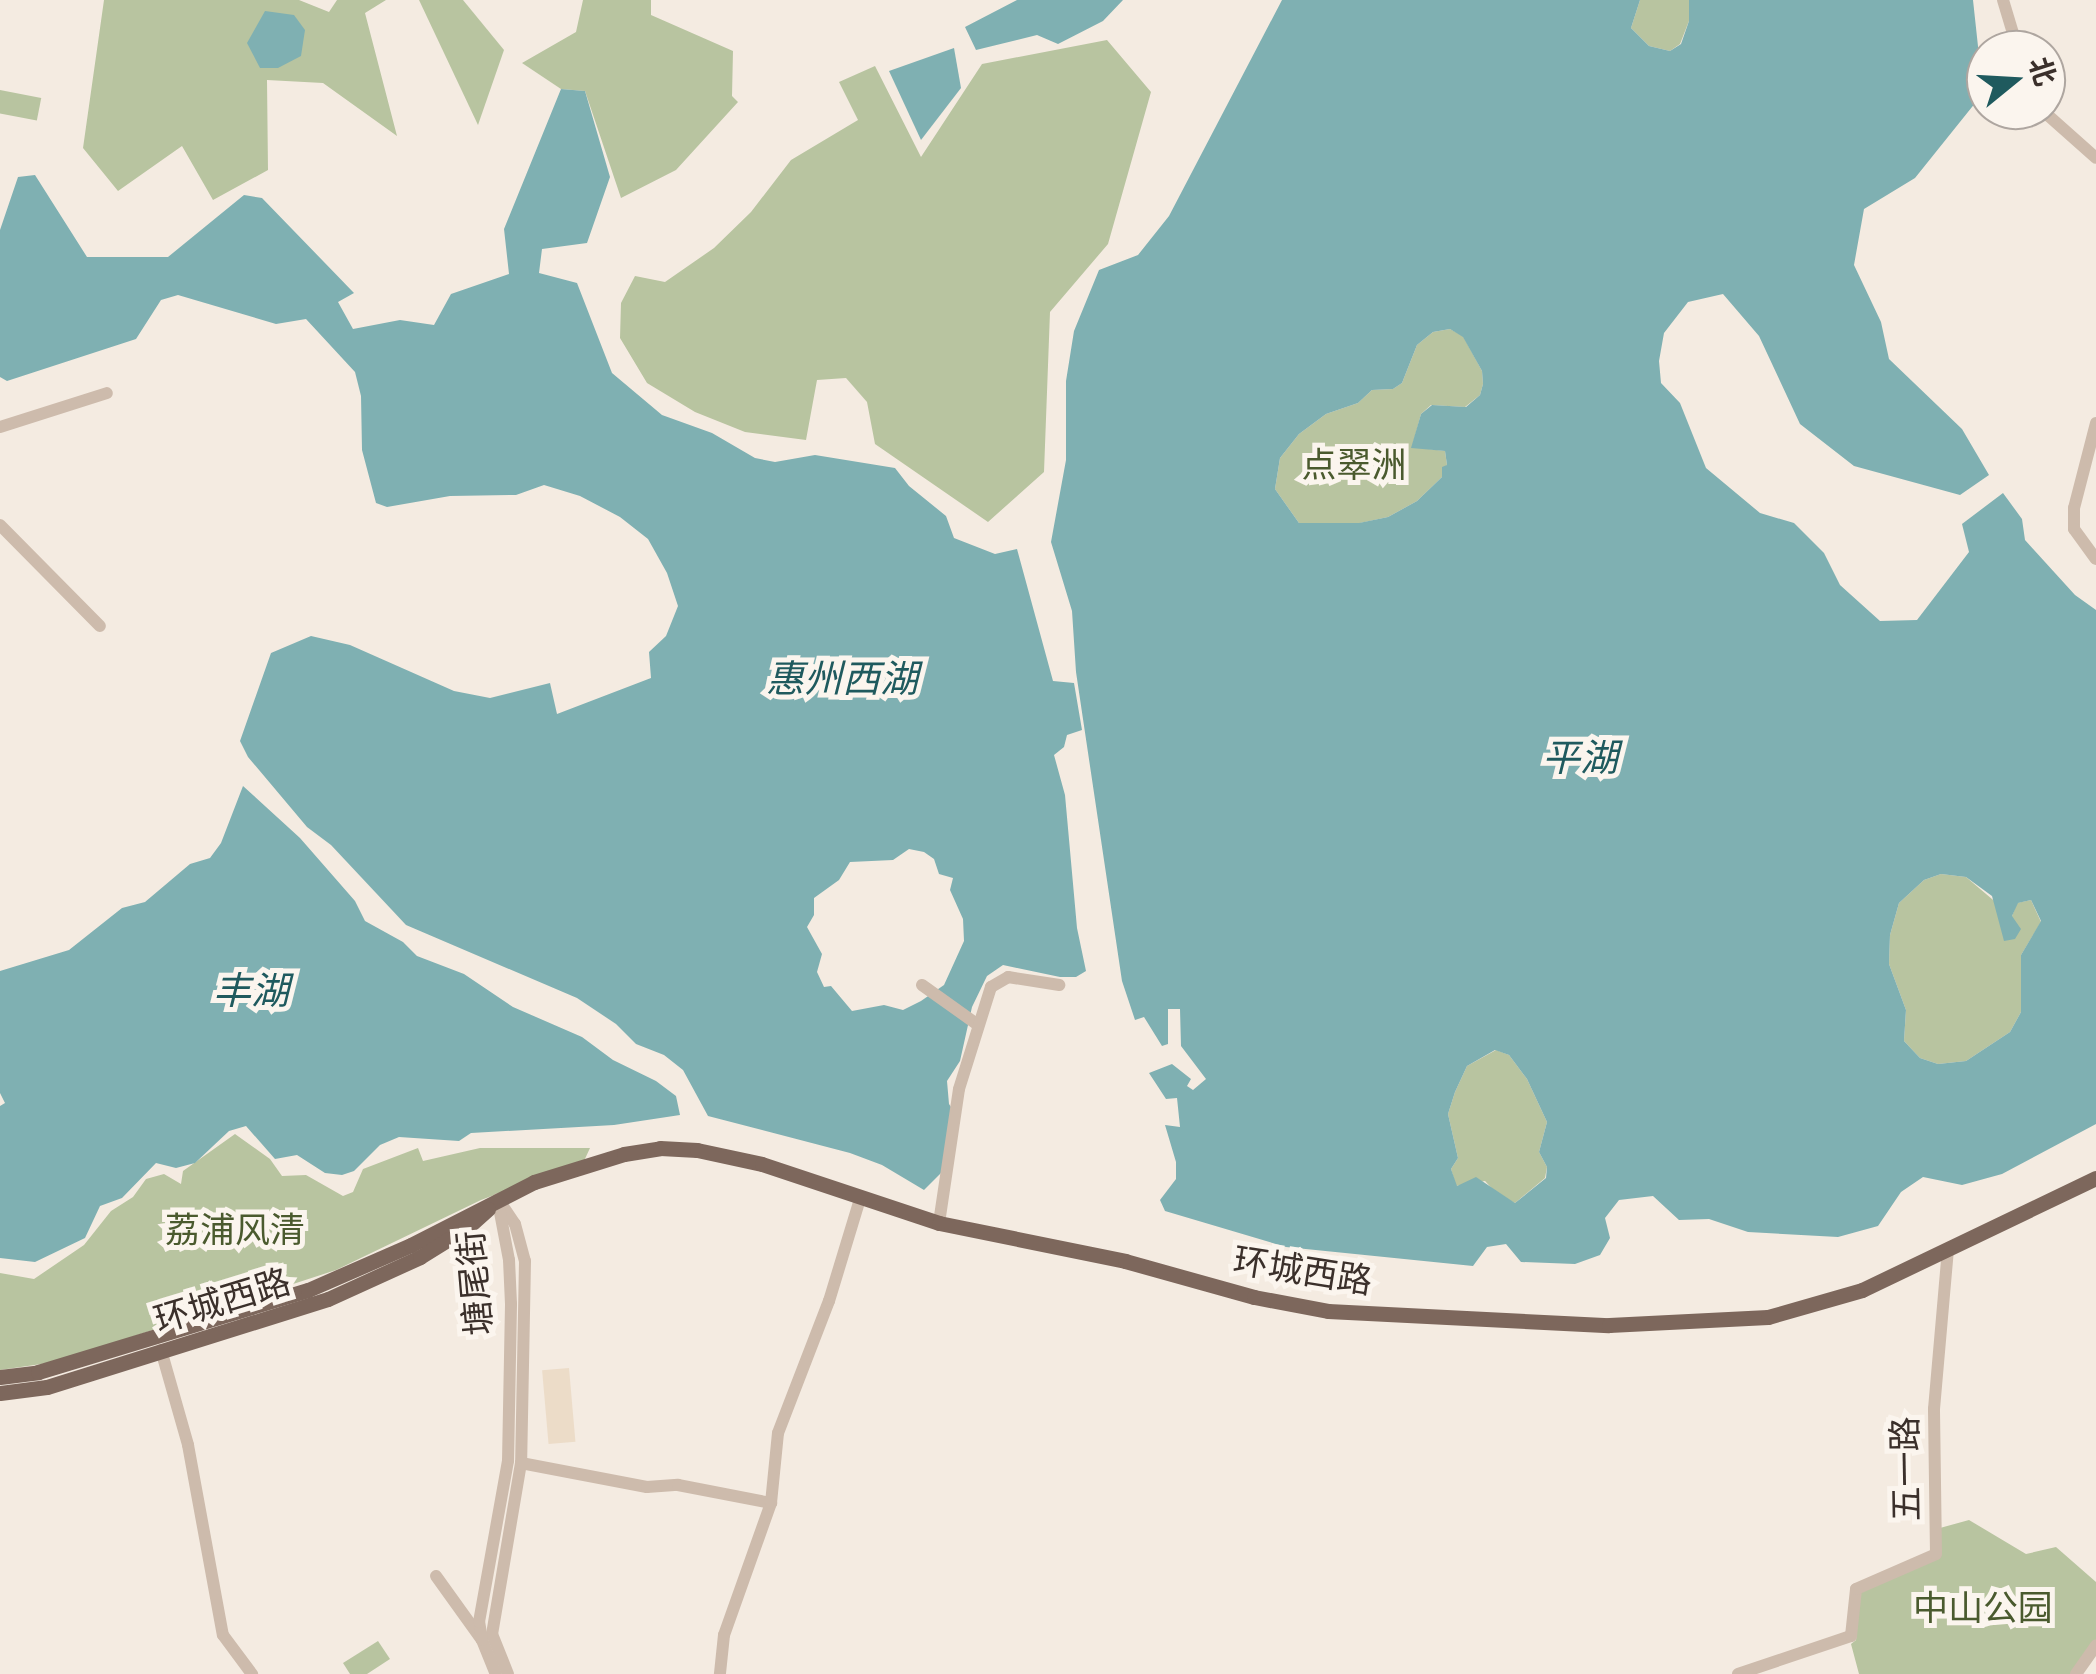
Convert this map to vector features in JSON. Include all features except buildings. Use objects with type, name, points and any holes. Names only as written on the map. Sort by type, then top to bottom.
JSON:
[{"type":"main road","name":"环城西路","points":[[0,1377],[55,1367],[308,1290],[552,1177],[624,1154],[660,1148],[697,1150],[762,1164],[939,1222],[1328,1311],[1609,1325],[1768,1317],[1862,1290],[2096,1178]]},
{"type":"main road","name":"环城西路","points":[[0,1394],[46,1387],[374,1282],[468,1227],[498,1200]]},
{"type":"street","points":[[2003,0],[2012,30]]},
{"type":"street","points":[[2064,130],[2096,158]]},
{"type":"street","points":[[0,427],[107,392]]},
{"type":"street","points":[[2096,423],[2074,508],[2074,529],[2096,559]]},
{"type":"street","points":[[0,525],[100,626]]},
{"type":"street","points":[[939,1222],[959,1089],[991,987],[1008,977],[1059,985]]},
{"type":"street","points":[[922,985],[978,1024]]},
{"type":"street","points":[[720,1674],[724,1635],[771,1503],[778,1434],[829,1301],[860,1199]]},
{"type":"street","name":"塘尾街","points":[[498,1200],[515,1224],[525,1261],[521,1463],[494,1610],[496,1652],[508,1674]]},
{"type":"street","name":"塘尾街","points":[[482,1640],[480,1622],[508,1460],[511,1304],[509,1260],[499,1226],[498,1200]]},
{"type":"street","name":"五一路","points":[[1742,1673],[1850,1636],[1856,1589],[1936,1554],[1934,1409],[1948,1249]]},
{"type":"street","points":[[161,1350],[188,1444],[223,1636],[252,1674]]},
{"type":"street","points":[[521,1463],[771,1503]]},
{"type":"street","points":[[436,1576],[482,1640],[496,1674]]},
{"type":"street","points":[[2076,1674],[2096,1645]]},
{"type":"green space","points":[[104,0],[299,0],[329,12],[337,0],[386,0],[365,13],[397,136],[323,83],[267,80],[268,170],[213,200],[182,146],[118,191],[83,148]]},
{"type":"green space","points":[[419,0],[463,0],[504,50],[478,125]]},
{"type":"green space","points":[[583,0],[651,0],[651,15],[733,51],[732,96],[738,102],[676,170],[621,198],[585,91],[561,89],[522,63],[576,32]]},
{"type":"green space","points":[[1640,0],[1690,0],[1689,21],[1680,44],[1670,51],[1649,46],[1631,28]]},
{"type":"green space","points":[[1107,40],[1151,92],[1108,244],[1050,312],[1044,472],[988,522],[875,444],[867,402],[846,378],[817,380],[806,440],[745,432],[695,412],[647,383],[620,338],[621,303],[635,276],[665,282],[714,248],[751,212],[791,160],[858,120],[839,82],[875,66],[921,157],[982,64]]},
{"type":"green space","points":[[0,90],[41,98],[37,121],[0,113]]},
{"type":"green space","name":"点翠洲","points":[[1450,329],[1463,336],[1482,371],[1483,384],[1480,395],[1465,407],[1431,405],[1421,414],[1412,447],[1445,451],[1447,465],[1442,477],[1417,501],[1388,517],[1360,523],[1299,523],[1275,489],[1280,458],[1299,434],[1326,414],[1358,403],[1372,390],[1393,389],[1402,383],[1417,345],[1433,332]]},
{"type":"green space","points":[[1941,874],[1966,877],[2012,916],[2017,903],[2031,900],[2041,922],[2021,955],[2021,1012],[2010,1032],[1966,1061],[1938,1064],[1920,1058],[1904,1041],[1906,1010],[1889,964],[1890,935],[1899,903],[1924,880]]},
{"type":"green space","points":[[1496,1050],[1509,1055],[1527,1079],[1547,1122],[1539,1152],[1547,1167],[1545,1178],[1515,1203],[1498,1195],[1485,1181],[1456,1186],[1451,1169],[1458,1158],[1448,1114],[1455,1092],[1467,1066]]},
{"type":"green space","name":"荔浦风清","points":[[235,1134],[270,1159],[282,1176],[306,1175],[343,1196],[353,1192],[363,1169],[418,1148],[423,1161],[480,1148],[590,1148],[584,1161],[481,1200],[336,1270],[55,1362],[0,1370],[0,1273],[34,1279],[84,1245],[111,1211],[133,1197],[146,1179],[164,1174],[181,1184],[183,1171]]},
{"type":"green space","name":"中山公园","points":[[1969,1520],[2026,1554],[2056,1547],[2096,1582],[2096,1640],[2072,1674],[1859,1674],[1851,1644],[1856,1640],[1860,1591],[1939,1555],[1940,1528]]},
{"type":"green space","points":[[378,1641],[390,1659],[367,1674],[350,1674],[343,1663]]},
{"type":"shaded area","points":[[569,1368],[575,1442],[549,1444],[542,1370]]},
{"type":"water","points":[[1017,0],[1123,0],[1103,21],[1058,44],[1037,35],[976,50],[965,27]]},
{"type":"water","name":"平湖","points":[[1282,0],[1640,0],[1631,28],[1649,46],[1670,51],[1681,44],[1689,21],[1689,0],[1973,0],[1976,30],[1966,30],[1966,114],[1915,178],[1864,209],[1854,265],[1881,322],[1889,359],[1962,429],[1989,475],[1960,495],[1854,466],[1800,424],[1759,336],[1723,294],[1688,302],[1664,333],[1659,361],[1661,383],[1680,403],[1706,468],[1760,513],[1794,523],[1824,553],[1840,585],[1880,621],[1917,620],[1969,552],[1962,524],[2003,493],[2022,519],[2025,540],[2075,595],[2096,610],[2096,1124],[2002,1174],[1962,1185],[1923,1177],[1901,1192],[1878,1226],[1838,1237],[1748,1232],[1709,1219],[1679,1220],[1653,1196],[1619,1200],[1605,1218],[1610,1238],[1600,1255],[1575,1264],[1521,1262],[1506,1244],[1487,1247],[1473,1266],[1286,1247],[1165,1211],[1160,1200],[1176,1179],[1176,1162],[1165,1125],[1180,1127],[1177,1098],[1166,1099],[1149,1073],[1172,1064],[1191,1079],[1187,1086],[1193,1090],[1206,1079],[1181,1046],[1180,1009],[1168,1009],[1168,1044],[1162,1046],[1144,1017],[1135,1020],[1122,981],[1076,672],[1072,611],[1051,542],[1066,460],[1066,381],[1074,331],[1099,270],[1138,255],[1169,216]],"holes":[[[1450,329],[1463,337],[1482,371],[1480,395],[1466,407],[1432,405],[1421,414],[1411,448],[1445,451],[1447,465],[1442,467],[1442,477],[1417,501],[1388,517],[1359,523],[1299,523],[1275,489],[1280,458],[1299,434],[1326,414],[1358,403],[1372,390],[1393,389],[1402,383],[1417,345],[1433,332]],[[1941,874],[1966,877],[1992,896],[2004,941],[2015,939],[2021,929],[2012,916],[2018,903],[2031,900],[2041,921],[2021,955],[2021,1012],[2010,1032],[1966,1061],[1938,1064],[1920,1058],[1904,1041],[1906,1010],[1889,964],[1890,935],[1899,903],[1924,880]],[[1495,1050],[1509,1055],[1527,1079],[1547,1122],[1539,1152],[1547,1167],[1546,1178],[1515,1203],[1476,1177],[1457,1186],[1451,1169],[1458,1158],[1448,1114],[1455,1092],[1467,1066]]]},
{"type":"water","points":[[265,11],[294,15],[305,30],[301,56],[278,68],[260,68],[247,43]]},
{"type":"water","points":[[954,48],[961,88],[921,140],[889,71]]},
{"type":"water","name":"惠州西湖","points":[[561,89],[585,91],[610,177],[587,243],[542,249],[539,273],[577,283],[612,373],[662,415],[712,433],[755,458],[775,462],[815,455],[895,468],[909,486],[946,516],[954,538],[995,554],[1017,549],[1053,681],[1074,683],[1082,730],[1067,735],[1064,747],[1054,755],[1065,795],[1077,928],[1086,971],[1076,977],[1060,977],[1003,965],[987,976],[972,1007],[960,1061],[947,1081],[949,1104],[955,1113],[941,1173],[924,1190],[882,1165],[850,1153],[708,1116],[683,1070],[664,1055],[636,1044],[616,1024],[577,998],[406,925],[331,845],[307,827],[248,757],[240,741],[271,653],[311,636],[350,645],[454,691],[490,698],[550,683],[557,714],[651,678],[649,652],[666,636],[678,606],[667,573],[648,539],[620,517],[580,496],[544,485],[516,495],[450,496],[387,507],[376,503],[362,450],[361,396],[355,372],[306,319],[276,324],[178,295],[161,300],[136,339],[7,381],[0,377],[0,230],[18,177],[35,175],[87,257],[168,257],[244,195],[262,198],[354,293],[338,302],[353,329],[400,320],[434,325],[451,294],[509,274],[504,229]],"holes":[[[909,849],[934,859],[939,874],[953,878],[950,890],[963,919],[964,941],[944,985],[921,1001],[903,1010],[884,1005],[852,1011],[831,986],[824,987],[817,972],[822,954],[807,927],[814,915],[814,898],[839,880],[850,862],[893,860]]]},
{"type":"water","name":"丰湖","points":[[243,786],[300,838],[355,901],[365,921],[403,942],[417,956],[464,974],[513,1007],[582,1037],[613,1060],[656,1081],[676,1096],[680,1115],[614,1125],[471,1133],[459,1141],[399,1137],[380,1145],[354,1171],[342,1175],[325,1173],[297,1155],[275,1159],[246,1126],[229,1131],[195,1163],[176,1168],[156,1163],[122,1198],[100,1206],[85,1238],[35,1262],[0,1258],[0,1106],[5,1103],[0,1093],[0,971],[69,950],[122,908],[145,902],[190,864],[210,858],[221,843]]}]
